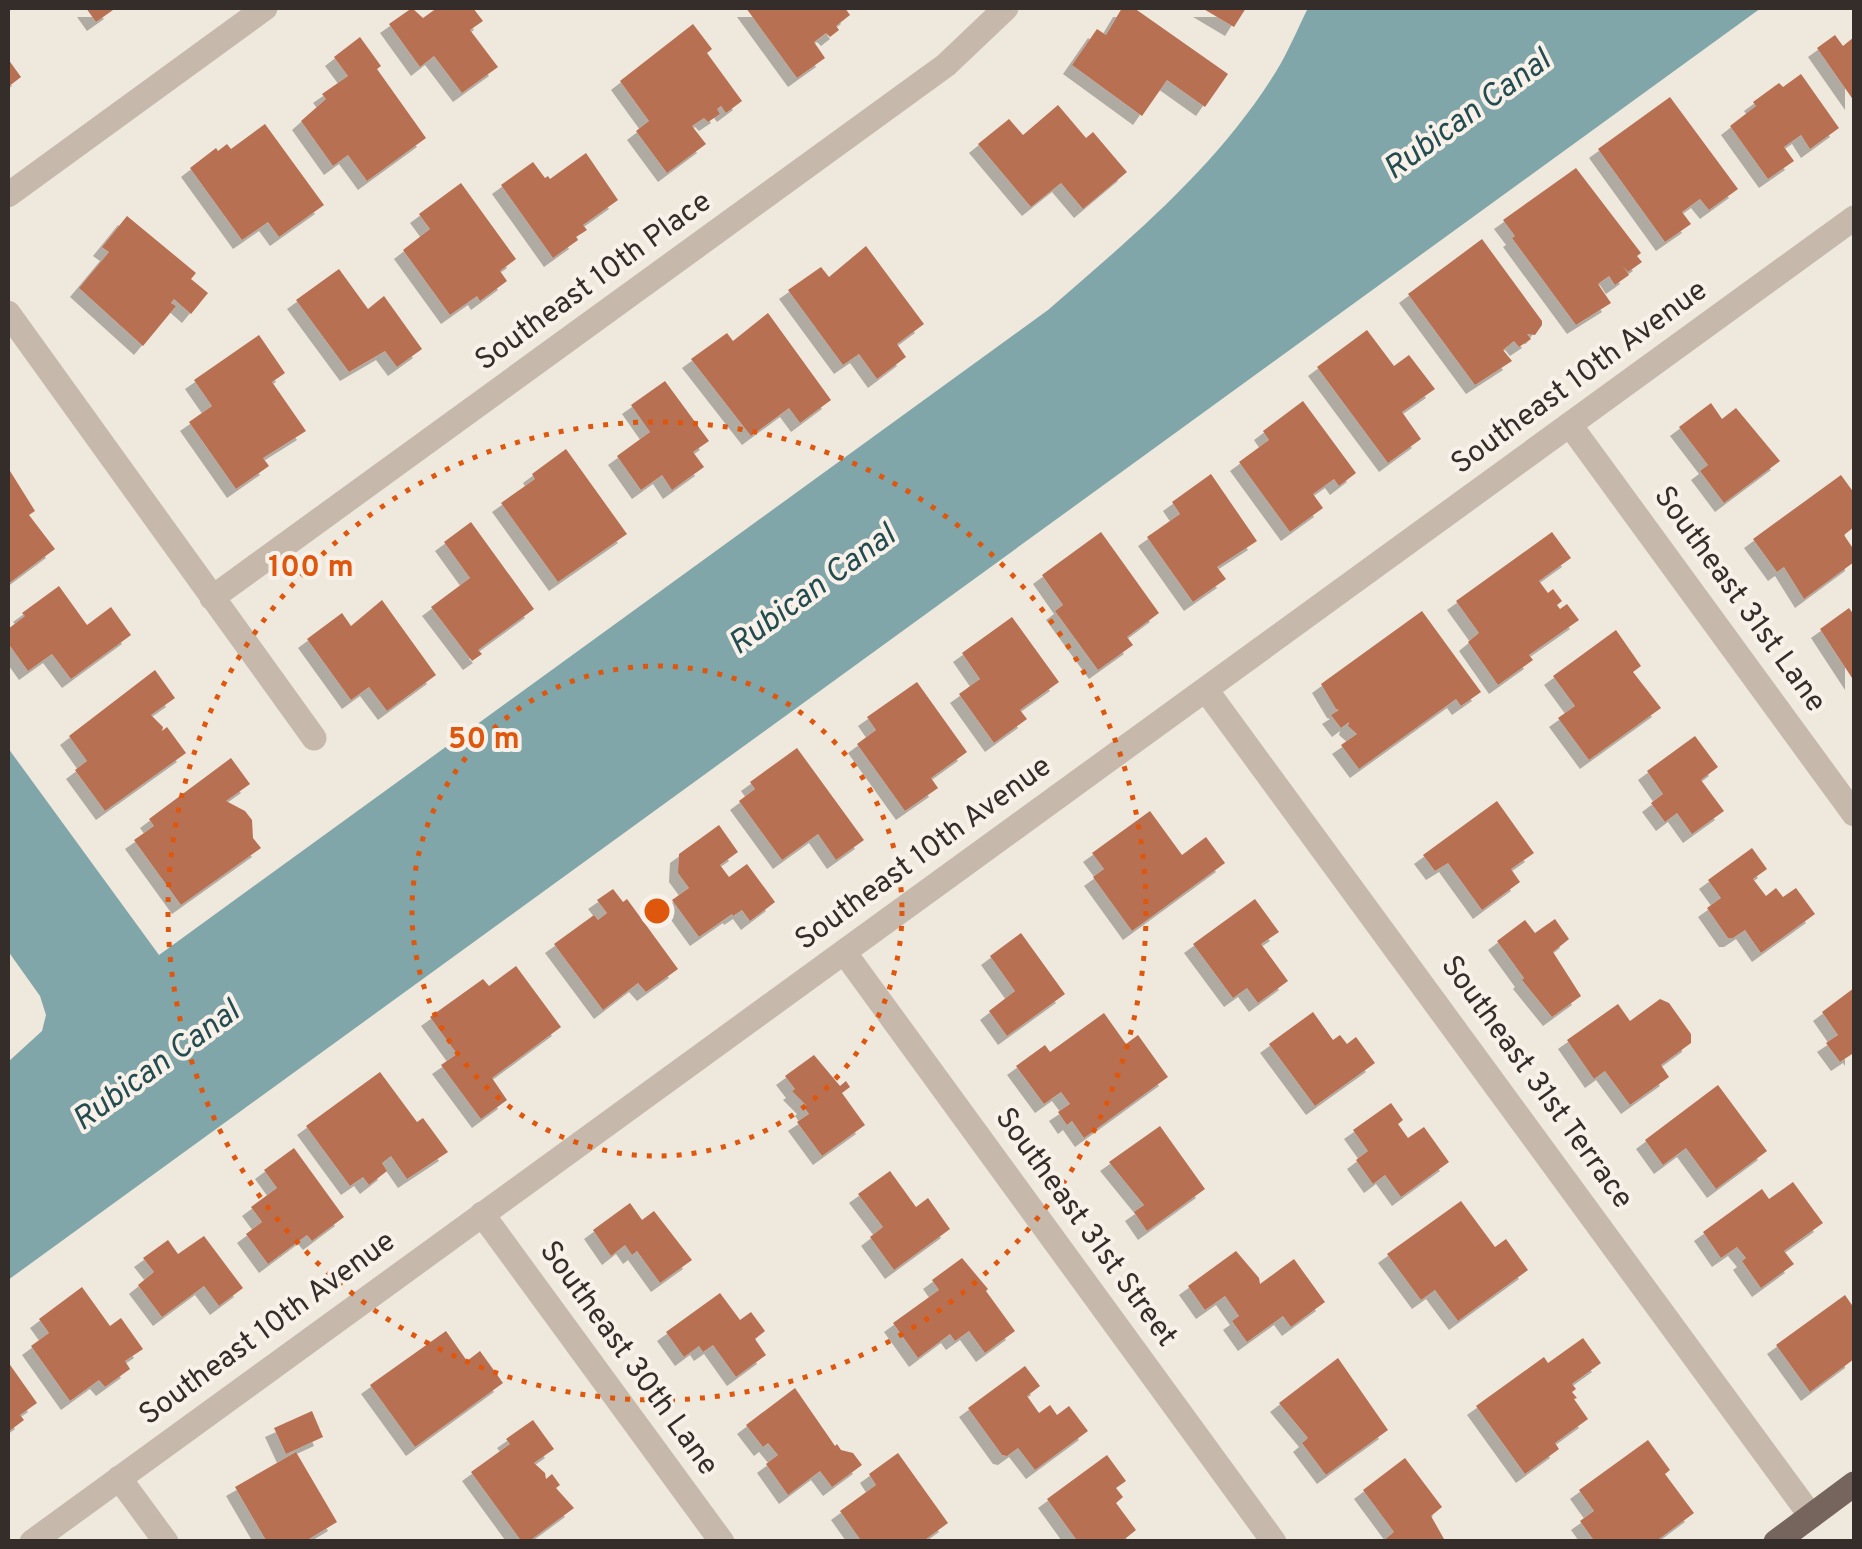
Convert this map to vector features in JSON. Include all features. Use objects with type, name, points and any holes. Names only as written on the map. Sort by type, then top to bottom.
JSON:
[{"type":"main road","points":[[1776,1542],[1854,1484]]},
{"type":"street","points":[[8,196],[266,8]]},
{"type":"street","name":"Southeast 10th Place","points":[[212,598],[931,77],[1006,8]]},
{"type":"street","name":"Southeast 10th Avenue","points":[[32,1542],[1854,218]]},
{"type":"street","points":[[8,313],[314,738]]},
{"type":"street","name":"Southeast 31st Lane","points":[[1570,425],[1854,814]]},
{"type":"street","name":"Southeast 31st Terrace","points":[[1206,690],[1811,1516]]},
{"type":"street","name":"Southeast 31st Street","points":[[844,952],[1274,1542]]},
{"type":"street","name":"Southeast 30th Lane","points":[[482,1214],[722,1542]]},
{"type":"street","points":[[120,1478],[166,1542]]},
{"type":"water","name":"Rubican Canal","points":[[1308,8],[1761,8],[8,1280],[8,1062],[42,1031],[46,1015],[40,996],[8,951],[8,748],[159,955],[1048,310],[1172,199],[1228,138],[1277,70]]},
{"type":"building","points":[[86,8],[111,8],[113,10],[96,22]]},
{"type":"building","points":[[412,8],[423,18],[437,8],[473,8],[483,21],[470,30],[498,67],[462,93],[434,56],[420,67],[389,24]]},
{"type":"building","points":[[746,8],[845,8],[850,15],[830,37],[826,33],[814,42],[825,58],[797,78]]},
{"type":"building","points":[[1122,8],[1134,8],[1228,74],[1205,107],[1167,80],[1142,116],[1072,65],[1097,29],[1106,35]]},
{"type":"building","points":[[1202,8],[1246,8],[1234,27]]},
{"type":"building","points":[[693,24],[712,49],[707,53],[742,101],[726,113],[721,106],[717,109],[720,114],[692,126],[706,144],[667,173],[636,131],[649,121],[620,81]]},
{"type":"building","points":[[1835,35],[1843,46],[1854,37],[1854,101],[1817,48]]},
{"type":"building","points":[[360,37],[381,66],[377,69],[426,138],[367,181],[348,155],[333,166],[301,121],[326,99],[322,94],[348,76],[334,57]]},
{"type":"building","points":[[8,59],[21,77],[8,87]]},
{"type":"building","points":[[1801,74],[1839,128],[1810,149],[1801,135],[1784,147],[1794,161],[1768,179],[1730,126],[1756,106],[1753,102],[1779,83],[1783,87]]},
{"type":"building","points":[[1670,97],[1738,189],[1709,210],[1700,199],[1682,212],[1691,224],[1665,242],[1598,149]]},
{"type":"building","points":[[1058,105],[1086,138],[1093,132],[1127,172],[1083,209],[1061,183],[1031,207],[978,144],[1009,119],[1023,135]]},
{"type":"building","points":[[265,124],[324,205],[279,237],[268,222],[242,240],[190,168],[216,148],[218,151],[227,144],[231,149]]},
{"type":"building","points":[[586,153],[618,200],[583,225],[587,230],[576,237],[578,240],[553,258],[501,185],[533,162],[550,179]]},
{"type":"building","points":[[1576,168],[1641,253],[1637,256],[1642,262],[1628,272],[1623,266],[1629,275],[1615,285],[1609,276],[1598,284],[1611,303],[1576,325],[1503,220]]},
{"type":"building","points":[[461,183],[516,259],[500,271],[507,281],[480,301],[477,296],[450,315],[403,250],[430,229],[419,214]]},
{"type":"building","points":[[127,216],[196,273],[191,279],[208,293],[191,314],[174,299],[171,303],[176,306],[143,346],[79,288],[109,252],[102,247]]},
{"type":"building","points":[[1482,239],[1542,325],[1535,335],[1527,334],[1531,339],[1519,347],[1514,341],[1503,350],[1512,361],[1475,385],[1408,294]]},
{"type":"building","points":[[866,246],[924,324],[897,344],[906,357],[877,379],[859,354],[843,365],[788,290],[821,267],[829,277]]},
{"type":"building","points":[[339,269],[368,309],[384,296],[422,349],[397,367],[385,351],[349,372],[296,300]]},
{"type":"building","points":[[768,313],[831,400],[800,423],[789,408],[751,436],[691,359],[727,333],[733,341]]},
{"type":"building","points":[[1367,330],[1394,366],[1409,355],[1435,389],[1402,412],[1421,439],[1388,463],[1317,367]]},
{"type":"building","points":[[259,335],[285,373],[272,382],[306,431],[263,458],[269,466],[236,489],[189,422],[212,406],[194,380]]},
{"type":"building","points":[[665,381],[709,441],[693,452],[704,467],[672,490],[662,475],[641,490],[617,456],[650,432],[631,405]]},
{"type":"building","points":[[1303,401],[1356,473],[1339,486],[1334,479],[1313,494],[1323,508],[1290,532],[1239,462],[1269,440],[1263,431]]},
{"type":"building","points":[[1711,403],[1722,419],[1736,408],[1780,461],[1724,503],[1700,471],[1708,465],[1679,427]]},
{"type":"building","points":[[566,449],[627,534],[558,582],[501,503],[535,479],[532,474]]},
{"type":"building","points":[[8,473],[35,511],[29,515],[55,549],[8,584]]},
{"type":"building","points":[[1211,474],[1257,541],[1217,567],[1226,579],[1193,602],[1147,537],[1180,514],[1172,502]]},
{"type":"building","points":[[1841,475],[1854,493],[1854,527],[1844,535],[1854,550],[1854,562],[1804,599],[1784,567],[1777,572],[1753,539]]},
{"type":"building","points":[[471,522],[534,609],[478,650],[482,654],[472,661],[431,607],[470,578],[444,542]]},
{"type":"building","points":[[1101,532],[1159,613],[1127,637],[1133,645],[1098,670],[1055,611],[1063,605],[1042,575]]},
{"type":"building","points":[[1552,532],[1571,558],[1539,581],[1548,593],[1553,589],[1562,601],[1557,605],[1560,609],[1567,604],[1579,620],[1529,655],[1533,660],[1498,685],[1468,642],[1479,633],[1456,601]]},
{"type":"building","points":[[59,586],[87,625],[111,607],[131,635],[71,679],[52,654],[28,671],[8,643],[8,629],[25,616],[22,613]]},
{"type":"building","points":[[382,600],[436,675],[387,711],[369,687],[351,700],[307,639],[342,613],[351,626]]},
{"type":"building","points":[[1849,608],[1854,615],[1854,681],[1820,629]]},
{"type":"building","points":[[1422,611],[1481,692],[1461,706],[1456,699],[1359,769],[1341,745],[1357,734],[1348,726],[1349,722],[1341,728],[1331,715],[1339,710],[1321,684]]},
{"type":"building","points":[[1012,617],[1059,682],[1020,710],[1027,719],[994,743],[959,694],[980,679],[962,653]]},
{"type":"building","points":[[1616,630],[1641,666],[1633,672],[1661,708],[1589,760],[1558,718],[1575,706],[1553,676]]},
{"type":"building","points":[[155,670],[175,698],[151,715],[163,727],[162,731],[167,727],[186,753],[105,811],[75,770],[87,761],[69,736]]},
{"type":"building","points":[[917,682],[967,752],[931,778],[938,788],[905,811],[857,744],[876,730],[867,717]]},
{"type":"building","points":[[1695,736],[1718,767],[1701,780],[1724,811],[1692,834],[1677,813],[1665,822],[1651,803],[1663,794],[1647,771]]},
{"type":"building","points":[[797,748],[864,840],[836,860],[818,834],[782,860],[739,801],[755,789],[750,782]]},
{"type":"building","points":[[231,758],[250,784],[226,801],[245,811],[252,820],[253,838],[261,848],[181,905],[134,840],[154,826],[149,819]]},
{"type":"building","points":[[1497,801],[1534,853],[1511,869],[1520,882],[1482,910],[1448,863],[1435,871],[1423,855]]},
{"type":"building","points":[[1150,811],[1182,855],[1206,837],[1225,863],[1132,931],[1093,877],[1104,869],[1092,853]]},
{"type":"building","points":[[719,825],[738,852],[720,865],[729,877],[747,864],[775,902],[750,921],[742,910],[732,914],[699,937],[672,900],[689,888],[678,873],[679,854]]},
{"type":"building","points":[[1752,848],[1767,869],[1753,879],[1766,896],[1776,888],[1783,897],[1796,888],[1815,914],[1761,953],[1745,930],[1728,938],[1707,908],[1721,898],[1708,880]]},
{"type":"building","points":[[613,889],[623,902],[627,899],[678,969],[646,992],[638,983],[603,1010],[554,944],[594,915],[598,920],[607,913],[597,900]]},
{"type":"building","points":[[1255,899],[1279,932],[1261,944],[1288,981],[1258,1003],[1247,988],[1233,998],[1193,944]]},
{"type":"building","points":[[1555,919],[1569,939],[1553,952],[1581,996],[1552,1017],[1497,941],[1525,920],[1535,933]]},
{"type":"building","points":[[1021,933],[1065,994],[1007,1036],[989,1011],[1015,991],[990,956]]},
{"type":"building","points":[[516,966],[561,1027],[492,1078],[507,1100],[481,1119],[441,1065],[457,1054],[430,1017],[483,979],[489,986]]},
{"type":"building","points":[[1854,988],[1854,1057],[1852,1054],[1840,1062],[1826,1043],[1838,1035],[1822,1012]]},
{"type":"building","points":[[1660,999],[1669,1003],[1691,1034],[1691,1043],[1661,1065],[1669,1077],[1630,1105],[1605,1071],[1594,1079],[1567,1040],[1618,1004],[1630,1021]]},
{"type":"building","points":[[1313,1012],[1333,1040],[1340,1035],[1347,1044],[1356,1037],[1375,1063],[1315,1106],[1269,1044]]},
{"type":"building","points":[[1104,1013],[1126,1044],[1138,1035],[1168,1077],[1084,1138],[1072,1121],[1067,1125],[1058,1112],[1070,1104],[1061,1092],[1044,1104],[1016,1066],[1045,1045],[1050,1052]]},
{"type":"building","points":[[814,1055],[840,1086],[846,1081],[850,1087],[842,1093],[865,1125],[822,1156],[797,1122],[809,1114],[785,1076]]},
{"type":"building","points":[[380,1072],[417,1122],[423,1118],[448,1152],[407,1179],[391,1156],[382,1163],[387,1171],[369,1185],[363,1177],[350,1186],[306,1126]]},
{"type":"building","points":[[1718,1085],[1767,1151],[1716,1189],[1686,1148],[1663,1165],[1645,1140]]},
{"type":"building","points":[[1391,1103],[1403,1120],[1398,1124],[1408,1138],[1424,1127],[1449,1162],[1401,1197],[1385,1175],[1373,1184],[1356,1160],[1368,1151],[1353,1130]]},
{"type":"building","points":[[1160,1126],[1205,1189],[1147,1231],[1134,1212],[1144,1205],[1109,1162]]},
{"type":"building","points":[[294,1148],[344,1217],[312,1241],[307,1235],[268,1264],[246,1234],[262,1222],[251,1207],[277,1188],[264,1170]]},
{"type":"building","points":[[890,1171],[916,1207],[928,1198],[950,1229],[894,1270],[870,1237],[883,1227],[858,1194]]},
{"type":"building","points":[[1793,1182],[1823,1223],[1784,1251],[1794,1264],[1761,1288],[1737,1247],[1721,1258],[1703,1232],[1762,1189],[1769,1199]]},
{"type":"building","points":[[1461,1201],[1495,1247],[1506,1239],[1528,1270],[1458,1321],[1435,1290],[1421,1300],[1387,1254]]},
{"type":"building","points":[[630,1203],[642,1220],[654,1211],[692,1260],[660,1283],[637,1251],[632,1255],[625,1245],[611,1256],[593,1230]]},
{"type":"building","points":[[204,1236],[243,1288],[219,1306],[204,1286],[162,1317],[138,1285],[154,1272],[143,1258],[168,1240],[178,1254]]},
{"type":"building","points":[[1236,1251],[1260,1284],[1294,1259],[1325,1302],[1291,1327],[1283,1316],[1247,1342],[1232,1321],[1239,1316],[1225,1296],[1205,1310],[1188,1286]]},
{"type":"building","points":[[962,1258],[1015,1331],[985,1353],[969,1331],[955,1341],[950,1334],[918,1358],[893,1323],[939,1290],[932,1280]]},
{"type":"building","points":[[82,1287],[110,1326],[121,1318],[143,1349],[125,1361],[130,1369],[105,1387],[99,1380],[70,1401],[31,1346],[49,1333],[39,1319]]},
{"type":"building","points":[[720,1293],[740,1320],[751,1312],[765,1331],[755,1339],[766,1355],[736,1377],[713,1345],[703,1352],[699,1346],[684,1357],[666,1332]]},
{"type":"building","points":[[1845,1295],[1854,1308],[1854,1359],[1810,1392],[1776,1345]]},
{"type":"building","points":[[446,1331],[467,1361],[480,1351],[503,1383],[415,1447],[370,1385]]},
{"type":"building","points":[[1583,1338],[1601,1363],[1572,1384],[1576,1389],[1572,1392],[1577,1398],[1574,1399],[1588,1419],[1555,1443],[1559,1449],[1525,1474],[1476,1406],[1544,1357],[1548,1363]]},
{"type":"building","points":[[1338,1358],[1388,1430],[1326,1475],[1302,1443],[1308,1438],[1279,1403]]},
{"type":"building","points":[[8,1362],[37,1403],[20,1415],[24,1420],[8,1432]]},
{"type":"building","points":[[1025,1366],[1040,1386],[1027,1396],[1039,1413],[1050,1405],[1057,1415],[1069,1406],[1088,1431],[1035,1470],[1018,1448],[1002,1455],[968,1408]]},
{"type":"building","points":[[795,1388],[835,1446],[853,1453],[862,1465],[832,1487],[820,1471],[788,1495],[766,1464],[778,1455],[768,1443],[763,1447],[746,1425]]},
{"type":"building","points":[[312,1411],[323,1437],[286,1454],[274,1428]]},
{"type":"building","points":[[533,1420],[554,1449],[534,1463],[546,1479],[552,1474],[560,1485],[556,1488],[574,1508],[528,1542],[522,1542],[471,1472],[510,1444],[506,1439]]},
{"type":"building","points":[[1648,1440],[1670,1470],[1665,1474],[1694,1513],[1655,1542],[1595,1542],[1580,1521],[1594,1511],[1579,1490]]},
{"type":"building","points":[[296,1452],[337,1522],[304,1542],[267,1542],[235,1487]]},
{"type":"building","points":[[898,1453],[948,1523],[922,1542],[862,1542],[840,1511],[876,1485],[869,1474]]},
{"type":"building","points":[[1107,1455],[1126,1481],[1116,1488],[1123,1497],[1116,1503],[1136,1530],[1121,1542],[1078,1542],[1047,1499]]},
{"type":"building","points":[[1405,1458],[1442,1507],[1431,1516],[1444,1539],[1441,1542],[1382,1542],[1394,1532],[1363,1490]]}]
